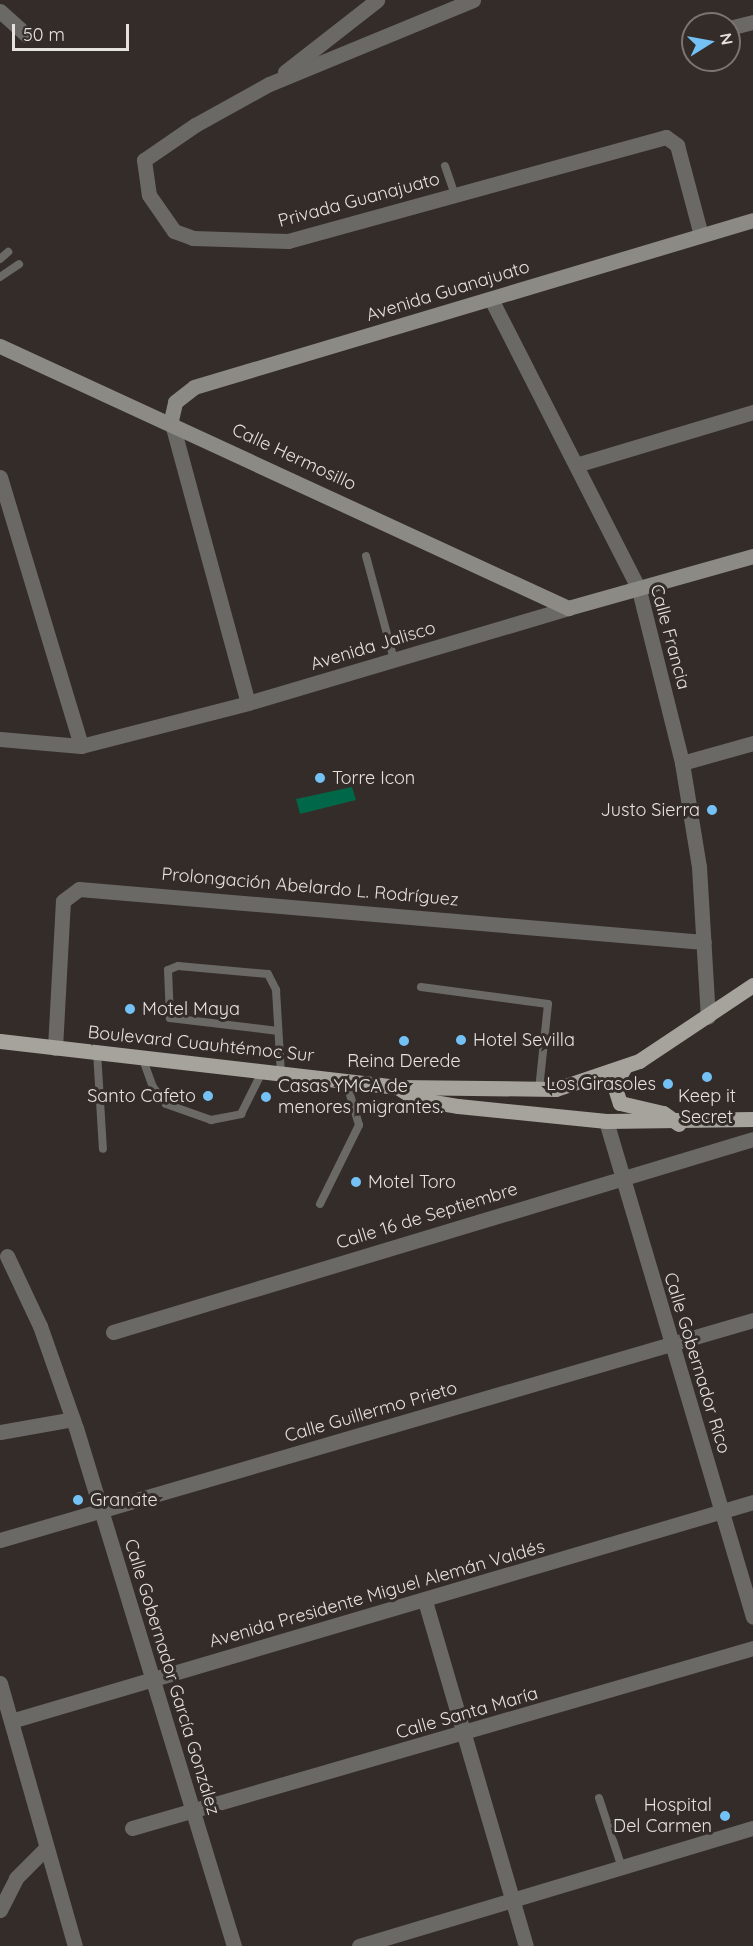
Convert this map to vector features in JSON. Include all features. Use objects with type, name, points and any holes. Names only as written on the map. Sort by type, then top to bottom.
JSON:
[{"type":"main road","name":"Boulevard Cuauhtémoc Sur","points":[[0,1041],[397,1087],[539,1090],[590,1082],[624,1068],[708,1017],[753,984]]},
{"type":"main road","points":[[624,1068],[614,1085],[620,1102],[663,1113],[679,1124]]},
{"type":"main road","name":"Boulevard Cuauhtémoc Sur","points":[[397,1087],[416,1099],[458,1106],[606,1121],[679,1124],[753,1119]]},
{"type":"street","points":[[269,84],[378,0]]},
{"type":"street","points":[[269,84],[473,0]]},
{"type":"street","points":[[0,11],[27,35]]},
{"type":"street","name":"Privada Guanajuato","points":[[269,84],[144,160],[149,195],[174,231],[212,243],[288,241],[666,137],[677,145],[701,236]]},
{"type":"street","name":"Avenida Guanajuato","points":[[171,420],[176,402],[194,387],[753,220]]},
{"type":"street","name":"Calle Francia","points":[[491,299],[639,590],[682,763],[704,942],[708,1017]]},
{"type":"street","name":"Calle Hermosillo","points":[[0,346],[171,420],[568,608]]},
{"type":"street","points":[[576,465],[753,412]]},
{"type":"street","points":[[171,420],[248,703]]},
{"type":"street","points":[[0,477],[81,746]]},
{"type":"street","name":"Avenida Jalisco","points":[[0,739],[81,746],[248,703],[753,556]]},
{"type":"street","points":[[682,763],[753,743]]},
{"type":"street","name":"Prolongación Abelardo L. Rodríguez","points":[[55,1048],[63,901],[79,889],[704,942]]},
{"type":"street","name":"Calle Gobernador Rico","points":[[606,1121],[620,1178],[723,1511],[753,1617]]},
{"type":"street","name":"Calle 16 de Septiembre","points":[[113,1332],[753,1138]]},
{"type":"street","name":"Calle Gobernador García González","points":[[7,1256],[73,1419],[234,1946]]},
{"type":"street","name":"Calle Guillermo Prieto","points":[[0,1540],[753,1320]]},
{"type":"street","points":[[0,1432],[73,1419]]},
{"type":"street","name":"Avenida Presidente Miguel Alemán Valdés","points":[[11,1721],[425,1601],[753,1502]]},
{"type":"street","points":[[425,1601],[526,1946]]},
{"type":"street","name":"Calle Santa María","points":[[132,1828],[463,1735],[753,1648]]},
{"type":"street","points":[[0,1683],[75,1946]]},
{"type":"street","points":[[359,1946],[753,1828]]},
{"type":"street","points":[[0,1910],[16,1878],[46,1848]]},
{"type":"lane","points":[[444,166],[455,195]]},
{"type":"lane","points":[[0,259],[8,252]]},
{"type":"lane","points":[[0,277],[19,264]]},
{"type":"lane","points":[[366,556],[394,660]]},
{"type":"lane","points":[[278,1031],[170,1018],[168,970],[178,966],[268,974],[276,990],[281,1072]]},
{"type":"lane","points":[[421,987],[548,1004],[539,1090]]},
{"type":"lane","points":[[97,1052],[103,1149]]},
{"type":"lane","points":[[142,1057],[153,1087],[166,1104],[211,1120],[241,1114],[263,1070]]},
{"type":"lane","points":[[320,1204],[358,1125],[346,1081]]},
{"type":"lane","points":[[599,1798],[622,1868]]},
{"type":"green space","points":[[352,787],[356,800],[300,814],[296,799]]},
{"type":"place","name":"Torre Icon","points":[[320,778]]},
{"type":"place","name":"Justo Sierra","points":[[712,810]]},
{"type":"place","name":"Motel Maya","points":[[130,1009]]},
{"type":"place","name":"Hotel Sevilla","points":[[461,1040]]},
{"type":"place","name":"Reina Derede","points":[[404,1041]]},
{"type":"place","name":"Keep it Secret","points":[[707,1077]]},
{"type":"place","name":"Los Girasoles","points":[[668,1084]]},
{"type":"place","name":"Santo Cafeto","points":[[208,1096]]},
{"type":"place","name":"Casas YMCA de menores migrantes.","points":[[266,1097]]},
{"type":"place","name":"Motel Toro","points":[[356,1182]]},
{"type":"place","name":"Granate","points":[[78,1500]]},
{"type":"place","name":"Hospital Del Carmen","points":[[725,1816]]}]
